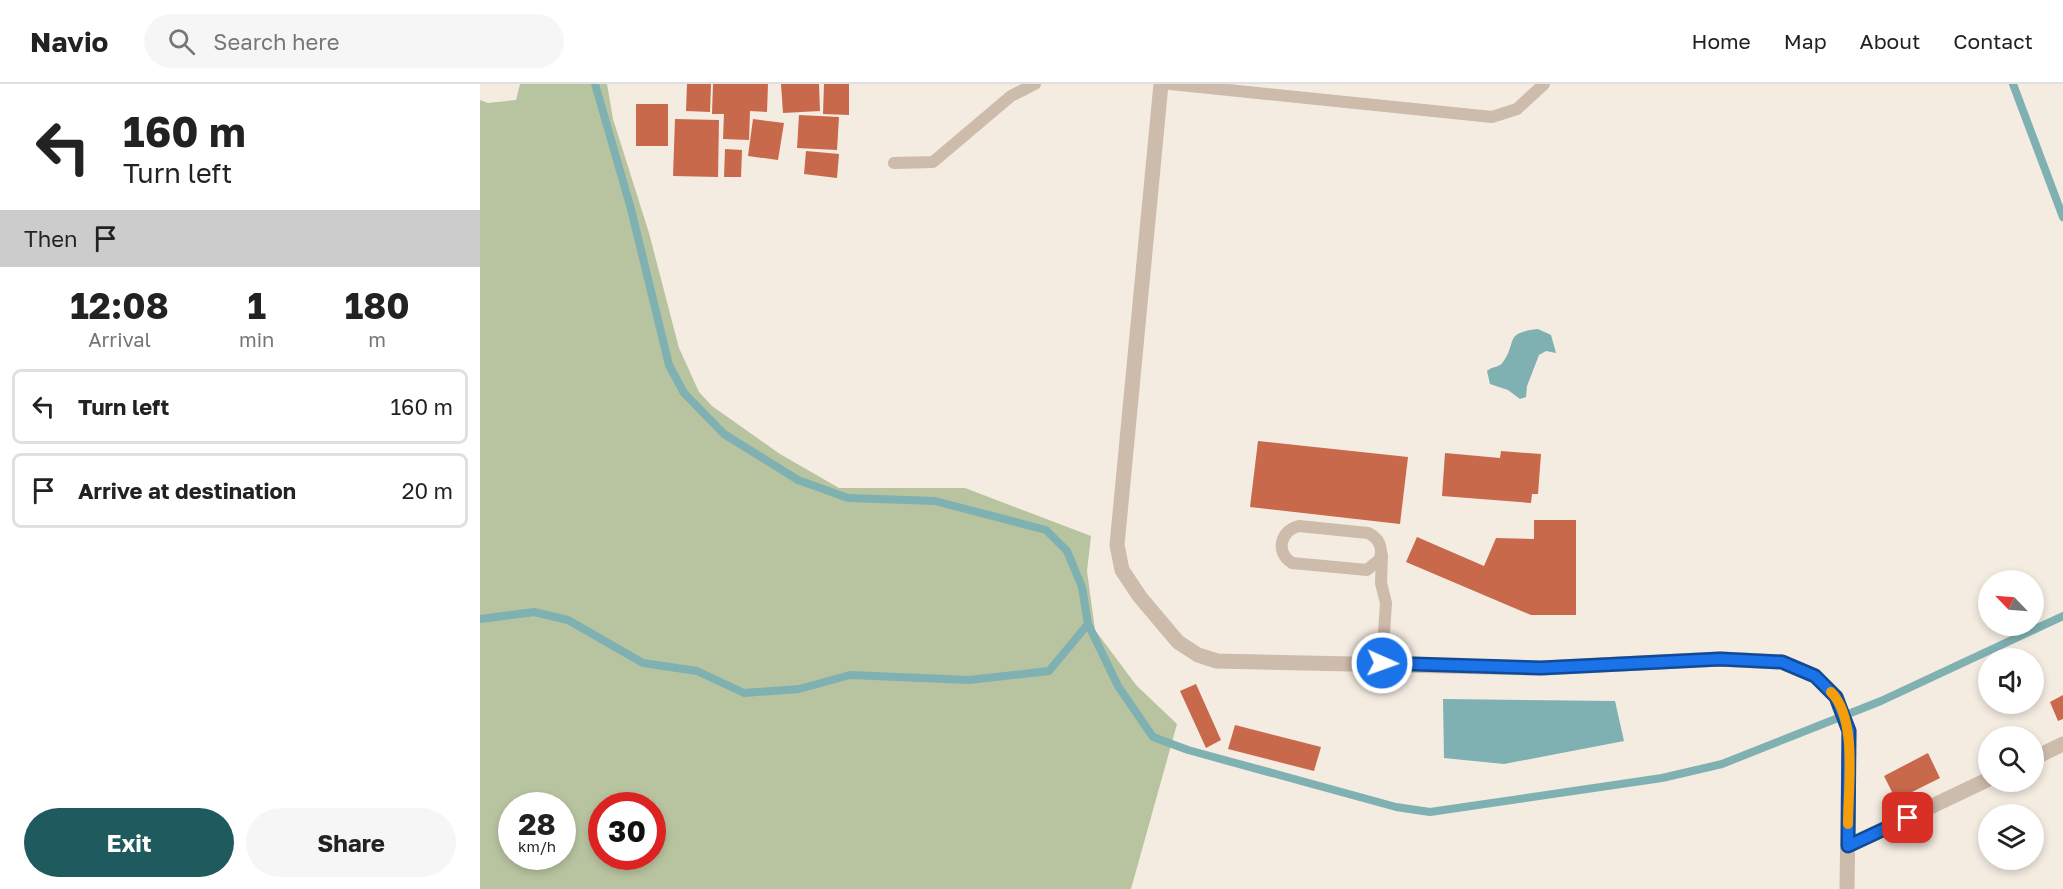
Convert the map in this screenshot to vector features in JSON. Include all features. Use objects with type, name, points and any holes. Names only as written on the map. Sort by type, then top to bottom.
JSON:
[{"type":"street","points":[[1161,84],[1118,513],[1117,545],[1122,570],[1140,597],[1178,642],[1198,655],[1217,661],[1541,668],[1720,659],[1782,662],[1815,676],[1836,697],[1849,731],[1847,889]]},
{"type":"street","points":[[2044,753],[2063,744]]},
{"type":"street","points":[[1848,846],[1978,784]]},
{"type":"lane","points":[[894,163],[933,162],[1011,96],[1035,84]]},
{"type":"lane","points":[[1170,84],[1492,117],[1517,109],[1544,84]]},
{"type":"lane","points":[[1382,553],[1372,568],[1360,570],[1293,563],[1281,549],[1283,537],[1299,526],[1368,533],[1378,540],[1382,553],[1381,583],[1386,603],[1382,663]]},
{"type":"lane","points":[[1360,570],[1381,583]]},
{"type":"green space","points":[[520,84],[607,84],[613,119],[649,233],[679,348],[699,392],[712,406],[780,454],[839,488],[965,488],[1091,536],[1087,571],[1095,630],[1136,685],[1177,724],[1131,889],[480,889],[480,100],[488,103],[516,100]]},
{"type":"water","points":[[1538,329],[1551,335],[1556,353],[1546,351],[1539,355],[1527,386],[1526,397],[1520,399],[1508,390],[1490,384],[1487,371],[1503,362],[1513,339],[1520,333]]},
{"type":"water","points":[[1443,699],[1615,701],[1624,741],[1504,764],[1444,758]]},
{"type":"building","points":[[687,84],[711,84],[710,112],[686,111]]},
{"type":"building","points":[[713,84],[768,84],[767,112],[750,111],[749,140],[723,139],[724,114],[712,114]]},
{"type":"building","points":[[781,84],[819,84],[820,111],[783,113]]},
{"type":"building","points":[[824,84],[849,84],[849,115],[823,114]]},
{"type":"building","points":[[636,104],[668,104],[668,146],[636,146]]},
{"type":"building","points":[[799,115],[839,117],[837,150],[797,148]]},
{"type":"building","points":[[675,119],[719,120],[718,177],[673,176]]},
{"type":"building","points":[[753,119],[784,123],[778,160],[748,156]]},
{"type":"building","points":[[725,149],[742,150],[741,177],[724,177]]},
{"type":"building","points":[[806,151],[839,154],[837,178],[804,174]]},
{"type":"building","points":[[1258,441],[1408,457],[1400,524],[1250,507]]},
{"type":"building","points":[[1501,451],[1541,454],[1538,494],[1532,494],[1531,503],[1442,496],[1445,453],[1500,458]]},
{"type":"building","points":[[1534,520],[1576,520],[1576,615],[1531,615],[1406,562],[1417,537],[1484,566],[1496,538],[1534,539]]},
{"type":"building","points":[[1196,684],[1221,740],[1206,748],[1180,691]]},
{"type":"building","points":[[2063,695],[2063,719],[2058,721],[2050,702]]},
{"type":"building","points":[[1235,725],[1321,747],[1314,771],[1228,749]]},
{"type":"building","points":[[1928,753],[1940,778],[1896,800],[1884,776]]},
{"type":"waterway","points":[[595,84],[631,209],[669,365],[684,393],[724,434],[798,480],[848,498],[935,501],[1046,530],[1067,551],[1082,587],[1088,624],[1118,686],[1153,737],[1188,750],[1396,807],[1430,812],[1662,778],[1722,764],[1881,701],[2063,616]]},
{"type":"waterway","points":[[2013,84],[2063,217]]},
{"type":"waterway","points":[[480,619],[534,612],[568,620],[643,663],[697,671],[744,693],[799,689],[850,675],[969,680],[1049,671],[1088,624]]},
{"type":"slow traffic","points":[[1831,692],[1836,697],[1849,731],[1848,824]]},
{"type":"route","points":[[1382,663],[1541,668],[1720,659],[1782,662],[1815,676],[1836,697],[1849,731],[1848,846],[1908,818]]}]
